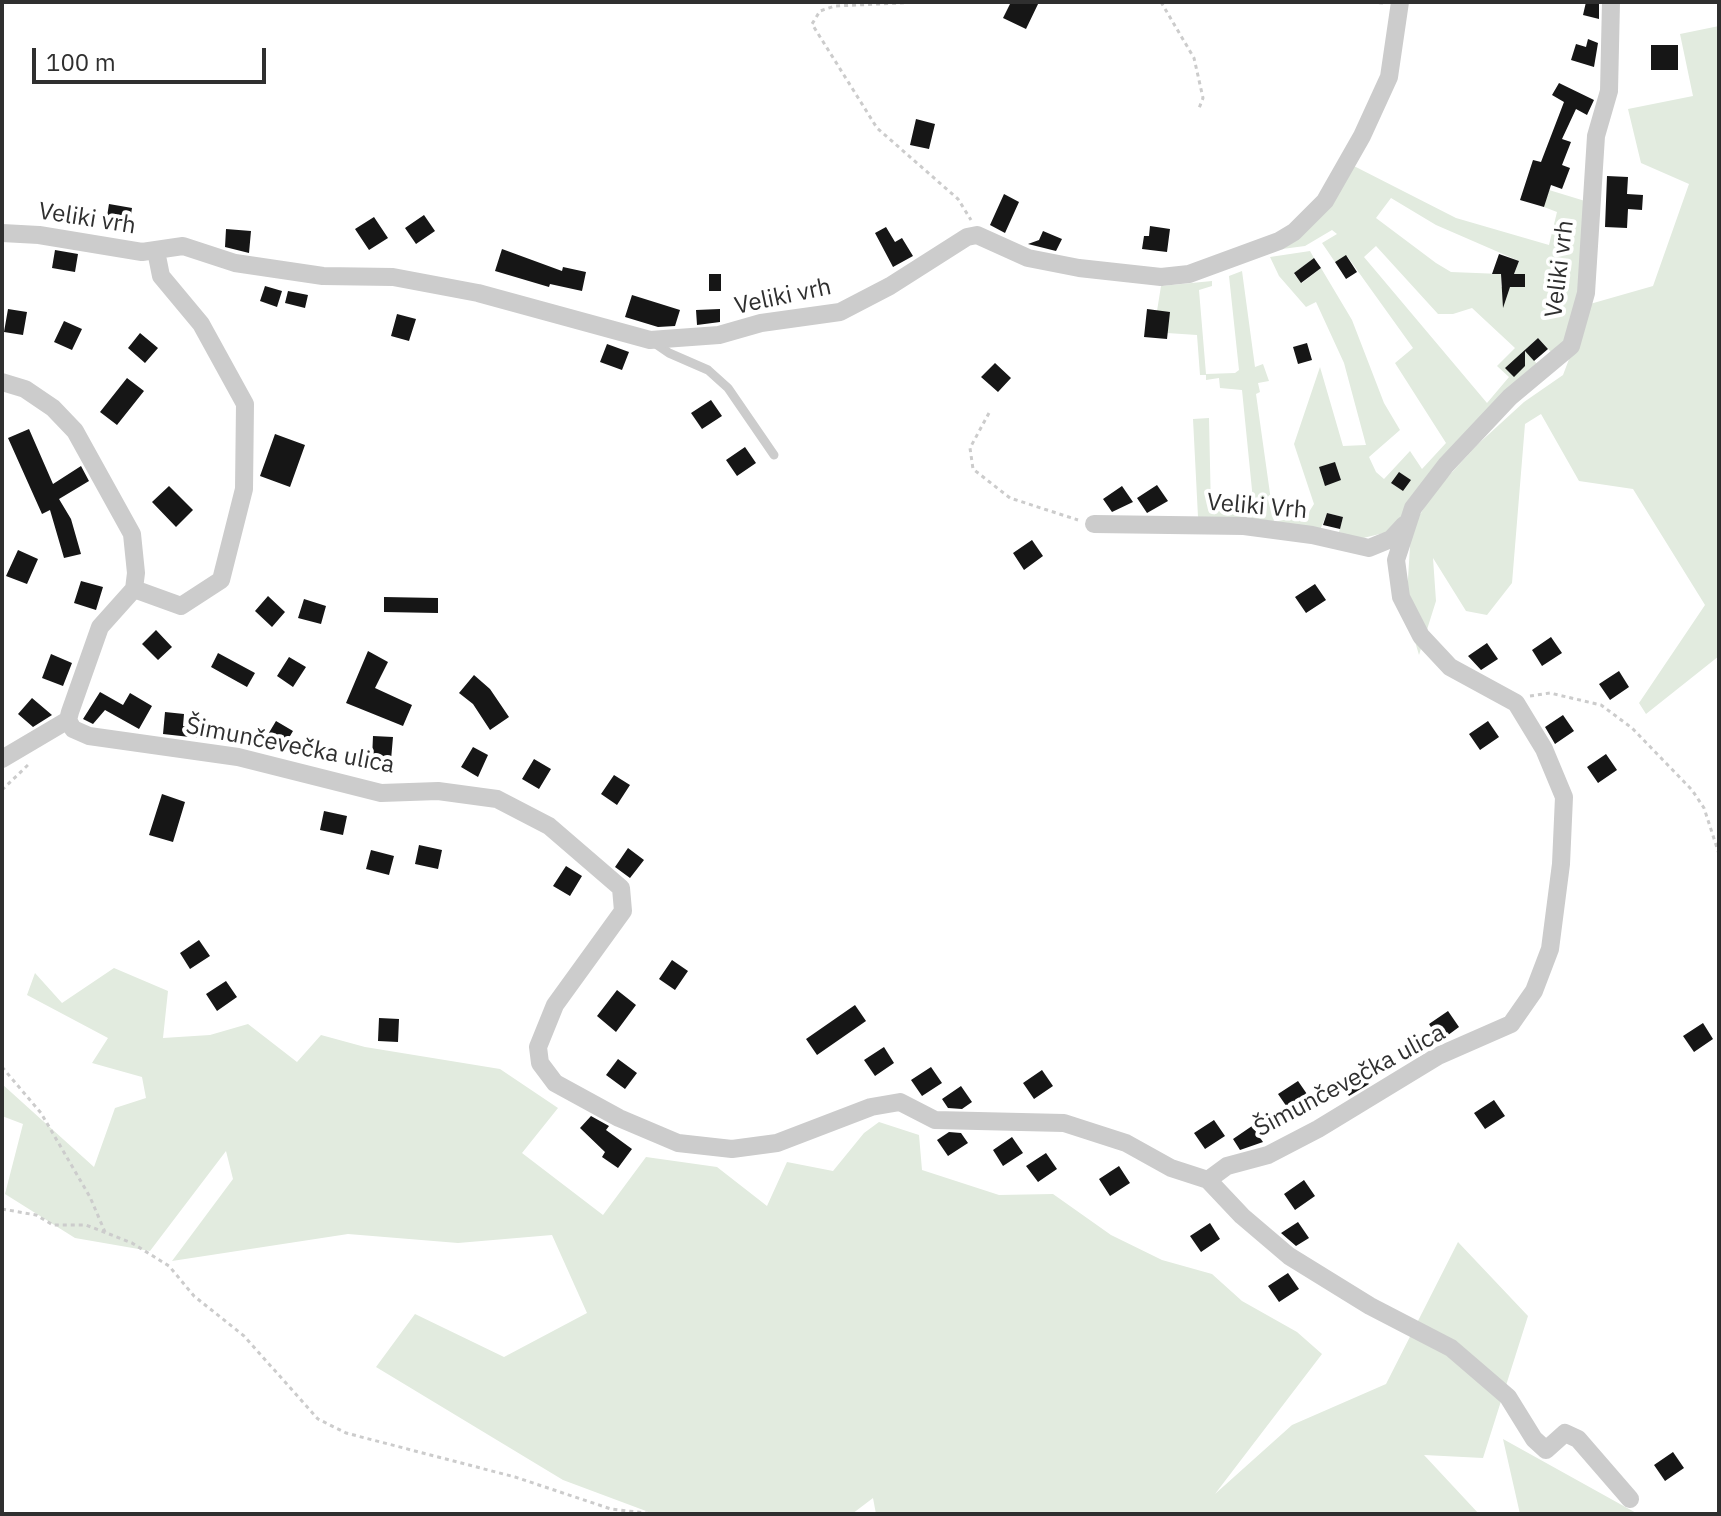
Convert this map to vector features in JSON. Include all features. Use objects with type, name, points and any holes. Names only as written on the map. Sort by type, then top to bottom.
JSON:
[{"type":"street","points":[[975,235],[1028,258],[1079,268],[1161,277],[1217,267],[1279,241],[1303,225],[1325,201],[1362,136],[1389,77],[1400,2]]},
{"type":"street","name":"Veliki vrh","points":[[1406,523],[1413,508],[1446,465],[1510,397],[1571,346],[1586,293],[1596,136],[1609,91],[1611,2]]},
{"type":"street","name":"Veliki vrh","points":[[2,233],[39,235],[142,252],[183,246],[235,263],[294,272],[393,277],[478,293],[650,340],[719,335],[761,323],[840,312],[975,235]]},
{"type":"street","points":[[134,589],[181,606],[221,580],[244,489],[245,404],[201,324],[161,276],[156,251]]},
{"type":"street","points":[[2,382],[25,389],[53,408],[75,431],[132,534],[136,573],[134,589],[100,627],[68,720],[2,759]]},
{"type":"street","points":[[1406,523],[1396,560],[1397,583],[1421,636],[1450,667],[1516,703]]},
{"type":"street","name":"Veliki Vrh","points":[[1094,524],[1244,526],[1312,535],[1369,548],[1391,539],[1406,523]]},
{"type":"street","name":"Šimunčevečka ulica","points":[[1208,1180],[1227,1166],[1268,1155],[1306,1136],[1438,1056],[1511,1024],[1534,991],[1550,949],[1561,864],[1564,797],[1544,749],[1516,703]]},
{"type":"street","name":"Šimunčevečka ulica","points":[[68,720],[73,729],[89,736],[238,757],[381,793],[438,791],[497,799],[549,826],[621,888],[623,911],[555,1005],[538,1047],[540,1063],[555,1083],[619,1118],[678,1143],[732,1149],[777,1143],[871,1107],[900,1102],[935,1120],[1064,1123],[1126,1143],[1171,1168],[1208,1180],[1242,1216],[1289,1256],[1370,1306],[1451,1348],[1508,1397],[1534,1439],[1546,1450],[1565,1433],[1578,1439],[1630,1499]]},
{"type":"lane","points":[[650,340],[669,353],[708,370],[752,419],[774,455]]},
{"type":"path","points":[[920,2],[835,6],[820,11],[812,24],[877,128],[958,199],[971,220],[975,235]]},
{"type":"path","points":[[1161,2],[1194,58],[1203,98],[1198,111]]},
{"type":"path","points":[[989,413],[970,448],[970,460],[979,475],[1010,498],[1094,524]]},
{"type":"path","points":[[1516,703],[1540,693],[1550,693],[1601,705],[1632,728],[1692,790],[1704,808],[1719,854]]},
{"type":"path","points":[[2,1067],[41,1113],[90,1197],[105,1232]]},
{"type":"path","points":[[2,1209],[36,1215],[53,1225],[86,1225],[132,1243],[169,1266],[194,1296],[244,1336],[318,1419],[346,1433],[515,1477],[611,1509],[654,1514]]},
{"type":"shaded area","points":[[1719,26],[1719,656],[1646,714],[1639,703],[1705,605],[1633,489],[1579,481],[1541,414],[1525,424],[1512,583],[1487,615],[1466,611],[1433,558],[1436,601],[1419,655],[1406,611],[1411,530],[1432,494],[1477,445],[1524,402],[1563,375],[1590,304],[1653,286],[1689,184],[1641,163],[1628,109],[1693,96],[1680,34]]},
{"type":"shaded area","points":[[1350,164],[1456,218],[1549,245],[1557,212],[1544,207],[1549,190],[1585,201],[1587,239],[1569,341],[1551,352],[1538,338],[1525,350],[1537,364],[1388,532],[1359,539],[1339,532],[1343,517],[1327,513],[1320,530],[1198,517],[1193,419],[1209,418],[1211,511],[1254,510],[1242,390],[1220,388],[1219,378],[1206,380],[1206,375],[1200,375],[1197,335],[1167,333],[1157,311],[1161,286],[1212,281],[1212,286],[1199,290],[1206,374],[1235,373],[1239,370],[1229,276],[1242,271],[1255,367],[1263,364],[1269,381],[1258,383],[1260,392],[1256,394],[1274,522],[1307,515],[1314,504],[1294,444],[1320,367],[1343,446],[1366,445],[1344,363],[1316,302],[1306,307],[1279,276],[1270,257],[1310,251],[1314,258],[1294,274],[1302,283],[1321,268],[1352,320],[1384,403],[1400,430],[1369,457],[1376,472],[1384,479],[1410,451],[1422,469],[1446,443],[1395,363],[1413,348],[1347,256],[1335,262],[1322,243],[1337,234],[1332,230],[1305,246],[1267,251]],"holes":[[[1391,198],[1436,225],[1519,261],[1514,274],[1524,287],[1501,287],[1501,274],[1451,272],[1436,263],[1376,218]],[[1376,246],[1438,314],[1453,314],[1472,308],[1515,348],[1497,366],[1509,377],[1487,403],[1364,257]]]},
{"type":"shaded area","points":[[114,968],[168,991],[163,1038],[210,1035],[248,1024],[297,1062],[321,1035],[365,1047],[500,1069],[558,1108],[522,1153],[603,1215],[646,1157],[717,1167],[767,1206],[787,1162],[833,1171],[864,1133],[879,1122],[919,1135],[922,1170],[999,1195],[1053,1194],[1111,1235],[1162,1260],[1212,1274],[1242,1301],[1297,1332],[1322,1354],[1215,1494],[1292,1425],[1386,1384],[1458,1242],[1528,1316],[1483,1458],[1424,1455],[1479,1514],[876,1514],[873,1498],[852,1514],[654,1514],[563,1480],[376,1367],[415,1314],[504,1357],[587,1313],[552,1235],[458,1243],[348,1234],[172,1261],[233,1179],[226,1151],[150,1251],[75,1238],[5,1194],[23,1124],[2,1116],[2,1084],[94,1167],[115,1108],[146,1098],[142,1077],[92,1063],[108,1038],[27,995],[35,973],[62,1003]]},
{"type":"shaded area","points":[[1503,1439],[1638,1514],[1520,1514]]},
{"type":"building","points":[[1011,2],[1039,2],[1026,29],[1003,18]]},
{"type":"building","points":[[1586,2],[1599,2],[1599,19],[1583,15]]},
{"type":"building","points":[[1588,39],[1598,43],[1594,67],[1571,60],[1576,44],[1586,47]]},
{"type":"building","points":[[1651,45],[1678,45],[1678,70],[1651,70]]},
{"type":"building","points":[[1559,83],[1594,100],[1587,115],[1576,109],[1562,139],[1571,142],[1562,165],[1570,168],[1562,189],[1551,185],[1544,207],[1520,200],[1533,160],[1541,162],[1564,102],[1552,95]]},
{"type":"building","points":[[916,119],[935,124],[929,149],[910,145]]},
{"type":"building","points":[[1607,176],[1628,177],[1627,194],[1643,195],[1642,210],[1628,209],[1627,228],[1605,227]]},
{"type":"building","points":[[1004,194],[1019,202],[1005,233],[990,225]]},
{"type":"building","points":[[109,204],[132,208],[129,227],[106,223]]},
{"type":"building","points":[[424,215],[435,231],[416,244],[405,228]]},
{"type":"building","points":[[374,217],[388,238],[369,250],[355,229]]},
{"type":"building","points":[[1150,226],[1170,229],[1167,252],[1142,249]]},
{"type":"building","points":[[886,227],[895,242],[902,238],[913,256],[893,267],[875,233]]},
{"type":"building","points":[[226,229],[251,231],[249,253],[225,247]]},
{"type":"building","points":[[1043,231],[1062,239],[1056,251],[1028,244],[1039,240]]},
{"type":"building","points":[[502,249],[562,271],[563,267],[586,272],[582,291],[550,284],[549,287],[495,271]]},
{"type":"building","points":[[55,250],[78,254],[75,272],[52,268]]},
{"type":"building","points":[[1499,254],[1519,261],[1514,274],[1525,274],[1525,287],[1510,287],[1503,308],[1501,274],[1492,274]]},
{"type":"building","points":[[1346,255],[1357,272],[1346,279],[1335,262]]},
{"type":"building","points":[[1314,258],[1321,268],[1301,283],[1294,273]]},
{"type":"building","points":[[709,274],[721,274],[721,291],[709,291]]},
{"type":"building","points":[[265,286],[282,291],[277,307],[260,301]]},
{"type":"building","points":[[288,291],[308,295],[305,308],[285,303]]},
{"type":"building","points":[[632,295],[680,310],[675,326],[658,327],[625,317]]},
{"type":"building","points":[[8,309],[27,312],[23,335],[4,332]]},
{"type":"building","points":[[720,309],[720,322],[697,325],[696,310]]},
{"type":"building","points":[[1147,309],[1170,312],[1167,339],[1144,337]]},
{"type":"building","points":[[397,314],[416,319],[409,341],[391,336]]},
{"type":"building","points":[[64,321],[82,329],[72,350],[54,342]]},
{"type":"building","points":[[140,333],[158,348],[145,363],[128,348]]},
{"type":"building","points":[[1538,338],[1548,349],[1534,361],[1525,351],[1525,366],[1514,377],[1505,368]]},
{"type":"building","points":[[1307,343],[1312,360],[1298,364],[1293,347]]},
{"type":"building","points":[[607,344],[629,352],[622,370],[600,362]]},
{"type":"building","points":[[995,363],[1011,378],[998,392],[981,377]]},
{"type":"building","points":[[127,378],[144,391],[117,425],[100,412]]},
{"type":"building","points":[[711,400],[722,416],[702,429],[691,413]]},
{"type":"building","points":[[29,429],[53,484],[81,466],[89,481],[59,499],[71,519],[81,554],[64,558],[50,510],[42,514],[8,438]]},
{"type":"building","points":[[275,434],[305,445],[290,487],[260,476]]},
{"type":"building","points":[[745,447],[756,463],[737,476],[726,460]]},
{"type":"building","points":[[1335,462],[1341,480],[1325,486],[1319,467]]},
{"type":"building","points":[[1399,472],[1411,480],[1403,491],[1391,483]]},
{"type":"building","points":[[1157,485],[1168,501],[1147,513],[1137,498]]},
{"type":"building","points":[[169,486],[193,510],[176,527],[152,502]]},
{"type":"building","points":[[1122,486],[1133,502],[1112,512],[1103,499]]},
{"type":"building","points":[[1327,513],[1343,517],[1340,529],[1323,525]]},
{"type":"building","points":[[1032,540],[1043,556],[1024,570],[1013,553]]},
{"type":"building","points":[[18,550],[38,559],[27,584],[6,576]]},
{"type":"building","points":[[81,581],[103,587],[96,610],[74,603]]},
{"type":"building","points":[[1315,584],[1326,600],[1306,613],[1295,597]]},
{"type":"building","points":[[268,596],[285,612],[272,627],[255,611]]},
{"type":"building","points":[[384,597],[438,598],[438,613],[384,612]]},
{"type":"building","points":[[304,599],[326,606],[321,624],[298,618]]},
{"type":"building","points":[[156,630],[172,647],[158,660],[142,644]]},
{"type":"building","points":[[1551,637],[1562,653],[1542,666],[1532,650]]},
{"type":"building","points":[[1487,643],[1498,659],[1481,670],[1468,656]]},
{"type":"building","points":[[368,651],[388,662],[375,688],[412,705],[403,726],[346,703]]},
{"type":"building","points":[[218,653],[255,673],[247,687],[211,667]]},
{"type":"building","points":[[51,654],[72,663],[63,686],[42,678]]},
{"type":"building","points":[[289,657],[306,667],[293,687],[277,676]]},
{"type":"building","points":[[1619,671],[1629,687],[1610,700],[1599,684]]},
{"type":"building","points":[[474,675],[490,689],[509,717],[490,730],[473,704],[459,693]]},
{"type":"building","points":[[100,692],[123,705],[130,693],[152,706],[139,729],[105,710],[93,724],[83,719]]},
{"type":"building","points":[[32,698],[52,715],[33,727],[18,714]]},
{"type":"building","points":[[165,712],[184,714],[183,726],[209,733],[208,739],[163,734]]},
{"type":"building","points":[[1563,715],[1574,731],[1555,744],[1545,727]]},
{"type":"building","points":[[276,721],[293,731],[281,751],[264,741]]},
{"type":"building","points":[[1488,721],[1499,737],[1480,750],[1469,734]]},
{"type":"building","points":[[373,736],[393,737],[391,760],[372,759]]},
{"type":"building","points":[[473,747],[488,755],[478,777],[461,767]]},
{"type":"building","points":[[1606,754],[1617,770],[1598,783],[1587,767]]},
{"type":"building","points":[[534,759],[551,769],[539,789],[522,779]]},
{"type":"building","points":[[614,775],[630,785],[617,805],[601,794]]},
{"type":"building","points":[[162,794],[185,802],[173,842],[149,835]]},
{"type":"building","points":[[324,811],[347,816],[343,835],[320,830]]},
{"type":"building","points":[[419,845],[442,850],[438,869],[415,864]]},
{"type":"building","points":[[628,848],[644,860],[630,878],[615,867]]},
{"type":"building","points":[[371,850],[394,856],[389,875],[366,869]]},
{"type":"building","points":[[566,866],[582,876],[570,896],[553,886]]},
{"type":"building","points":[[199,940],[210,956],[190,969],[180,953]]},
{"type":"building","points":[[672,960],[688,971],[675,990],[659,979]]},
{"type":"building","points":[[226,981],[237,997],[217,1011],[206,994]]},
{"type":"building","points":[[617,990],[636,1005],[616,1032],[597,1016]]},
{"type":"building","points":[[855,1005],[866,1021],[817,1055],[806,1039]]},
{"type":"building","points":[[1448,1011],[1459,1027],[1440,1041],[1429,1024]]},
{"type":"building","points":[[379,1018],[399,1019],[398,1042],[378,1041]]},
{"type":"building","points":[[1703,1023],[1713,1039],[1694,1052],[1683,1036]]},
{"type":"building","points":[[884,1047],[894,1063],[875,1076],[864,1060]]},
{"type":"building","points":[[618,1059],[637,1073],[625,1089],[606,1075]]},
{"type":"building","points":[[931,1067],[942,1083],[922,1096],[911,1080]]},
{"type":"building","points":[[1042,1070],[1053,1086],[1034,1099],[1023,1083]]},
{"type":"building","points":[[1361,1072],[1369,1084],[1349,1096],[1342,1085]]},
{"type":"building","points":[[1298,1081],[1309,1097],[1289,1110],[1278,1094]]},
{"type":"building","points":[[961,1086],[972,1102],[962,1109],[948,1108],[942,1099]]},
{"type":"building","points":[[1494,1100],[1505,1116],[1485,1129],[1474,1113]]},
{"type":"building","points":[[591,1116],[609,1126],[606,1130],[632,1149],[618,1168],[602,1157],[605,1152],[580,1128]]},
{"type":"building","points":[[1214,1120],[1225,1136],[1205,1149],[1194,1133]]},
{"type":"building","points":[[1252,1126],[1263,1142],[1240,1150],[1233,1139]]},
{"type":"building","points":[[949,1132],[961,1133],[968,1143],[948,1156],[937,1140]]},
{"type":"building","points":[[1012,1137],[1023,1153],[1003,1166],[993,1150]]},
{"type":"building","points":[[1046,1153],[1057,1169],[1038,1182],[1026,1166]]},
{"type":"building","points":[[1119,1166],[1130,1183],[1110,1196],[1099,1179]]},
{"type":"building","points":[[1304,1180],[1315,1196],[1295,1210],[1284,1194]]},
{"type":"building","points":[[1298,1222],[1309,1238],[1296,1246],[1281,1233]]},
{"type":"building","points":[[1210,1223],[1220,1239],[1201,1252],[1190,1236]]},
{"type":"building","points":[[1288,1273],[1299,1289],[1279,1302],[1268,1286]]},
{"type":"building","points":[[1673,1452],[1684,1468],[1665,1481],[1654,1465]]}]
